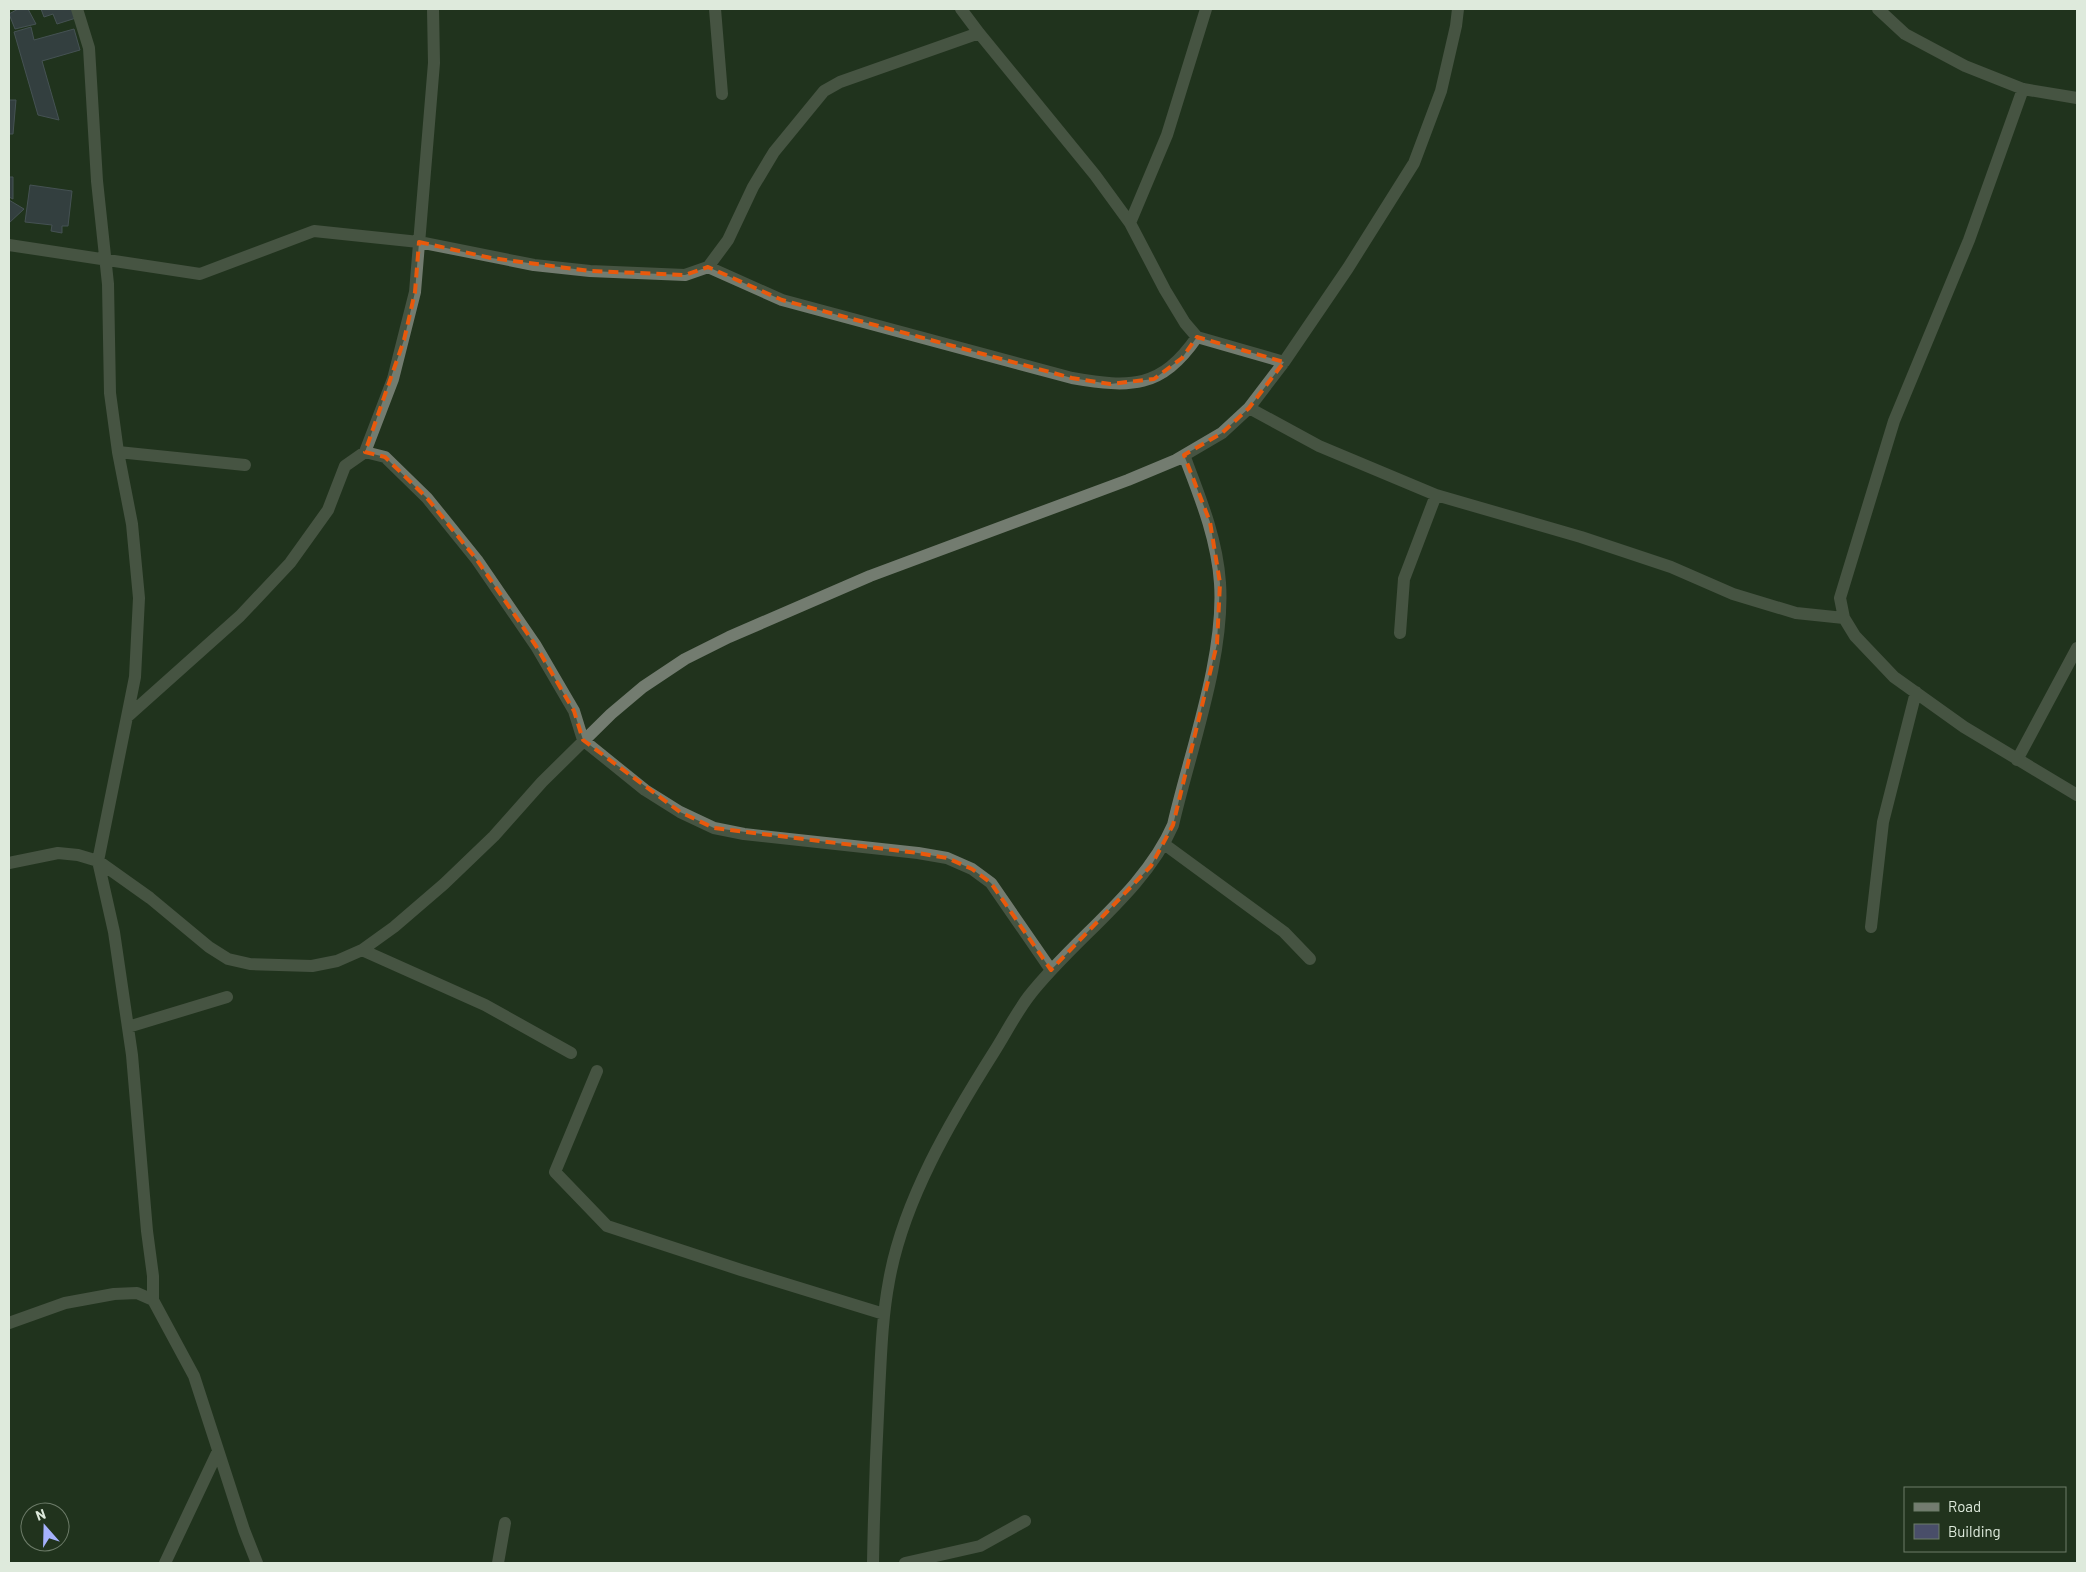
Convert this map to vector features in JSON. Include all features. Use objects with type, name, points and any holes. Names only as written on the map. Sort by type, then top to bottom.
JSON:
[{"type":"street","points":[[78,9],[89,48],[97,181],[108,284],[110,393],[118,452],[132,524],[139,598],[135,676],[98,861],[114,932],[128,1028],[147,1231],[154,1276],[153,1300],[194,1376],[257,1563]]},
{"type":"street","points":[[127,717],[240,616],[290,563],[328,510],[345,466],[365,452],[393,378],[415,292],[434,63],[432,9]]},
{"type":"street","points":[[715,9],[722,94]]},
{"type":"street","points":[[961,9],[978,33],[1095,176],[1130,223],[1165,290],[1185,323],[1197,337],[1284,362]]},
{"type":"street","points":[[1130,223],[1167,135],[1206,9]]},
{"type":"street","points":[[9,863],[58,853],[78,855],[98,861],[150,898],[209,947],[228,958],[250,964],[312,966],[337,961],[362,950],[394,927],[444,884],[494,836],[542,782],[583,740],[643,687],[685,659],[729,637],[870,576],[1128,480],[1184,455],[1222,433],[1249,408],[1284,362],[1348,268],[1414,163],[1441,92],[1458,9]]},
{"type":"street","points":[[1878,9],[1905,34],[1965,66],[2023,89],[2077,98]]},
{"type":"street","points":[[9,246],[200,274],[314,231],[419,242],[500,259],[590,272],[685,275],[708,266],[728,240],[753,187],[774,152],[824,91],[840,82],[978,33]]},
{"type":"street","points":[[2023,89],[1969,240],[1934,318],[1894,421],[1840,598],[1844,618],[1855,636],[1894,677],[2017,760],[2077,796]]},
{"type":"street","points":[[708,266],[782,300],[1072,378],[1110,384],[1154,379],[1182,358],[1197,337]]},
{"type":"street","points":[[1249,408],[1319,446],[1436,495],[1599,543],[1671,567],[1733,594],[1796,613],[1844,618]]},
{"type":"street","points":[[118,452],[245,465]]},
{"type":"street","points":[[365,452],[385,457],[420,491],[477,560],[536,646],[574,711],[583,740],[646,790],[680,812],[714,828],[779,838],[947,858],[972,869],[991,883],[1051,970]]},
{"type":"street","points":[[873,1563],[884,1314],[889,1279],[904,1226],[945,1134],[1029,996],[1051,970],[1151,866],[1173,825],[1217,644],[1220,583],[1210,522],[1184,455]]},
{"type":"street","points":[[1400,633],[1404,579],[1436,495]]},
{"type":"street","points":[[2017,760],[2077,648]]},
{"type":"street","points":[[1871,927],[1883,822],[1916,692]]},
{"type":"street","points":[[1164,844],[1284,932],[1310,959]]},
{"type":"street","points":[[362,950],[485,1004],[571,1053]]},
{"type":"street","points":[[128,1028],[227,997]]},
{"type":"street","points":[[597,1071],[555,1172],[607,1226],[884,1314]]},
{"type":"street","points":[[9,1324],[65,1303],[114,1294],[137,1294],[153,1300]]},
{"type":"street","points":[[165,1563],[218,1451]]},
{"type":"street","points":[[905,1563],[980,1546],[1025,1521]]},
{"type":"street","points":[[498,1563],[505,1524]]},
{"type":"highlighted area","points":[[419,242],[491,258],[590,271],[685,275],[708,267],[782,300],[1072,378],[1110,384],[1154,379],[1182,358],[1197,337],[1284,362],[1249,408],[1222,433],[1184,455],[1210,522],[1220,583],[1217,644],[1173,825],[1151,866],[1051,970],[991,883],[972,869],[947,858],[918,853],[714,828],[680,812],[583,740],[574,711],[536,646],[477,560],[427,498],[385,457],[365,452],[404,340],[415,292]]},
{"type":"building","points":[[18,9],[28,9],[36,24],[15,29],[9,14]]},
{"type":"building","points":[[41,9],[73,9],[76,18],[57,24],[53,14],[44,17]]},
{"type":"building","points":[[31,27],[34,40],[74,29],[80,50],[42,61],[59,120],[38,115],[14,32]]},
{"type":"building","points":[[9,100],[16,100],[13,134],[9,134]]},
{"type":"building","points":[[9,177],[13,177],[13,199],[9,197]]},
{"type":"building","points":[[30,185],[72,191],[68,226],[62,226],[62,233],[51,231],[52,225],[25,222]]},
{"type":"building","points":[[9,200],[24,209],[9,223]]}]
